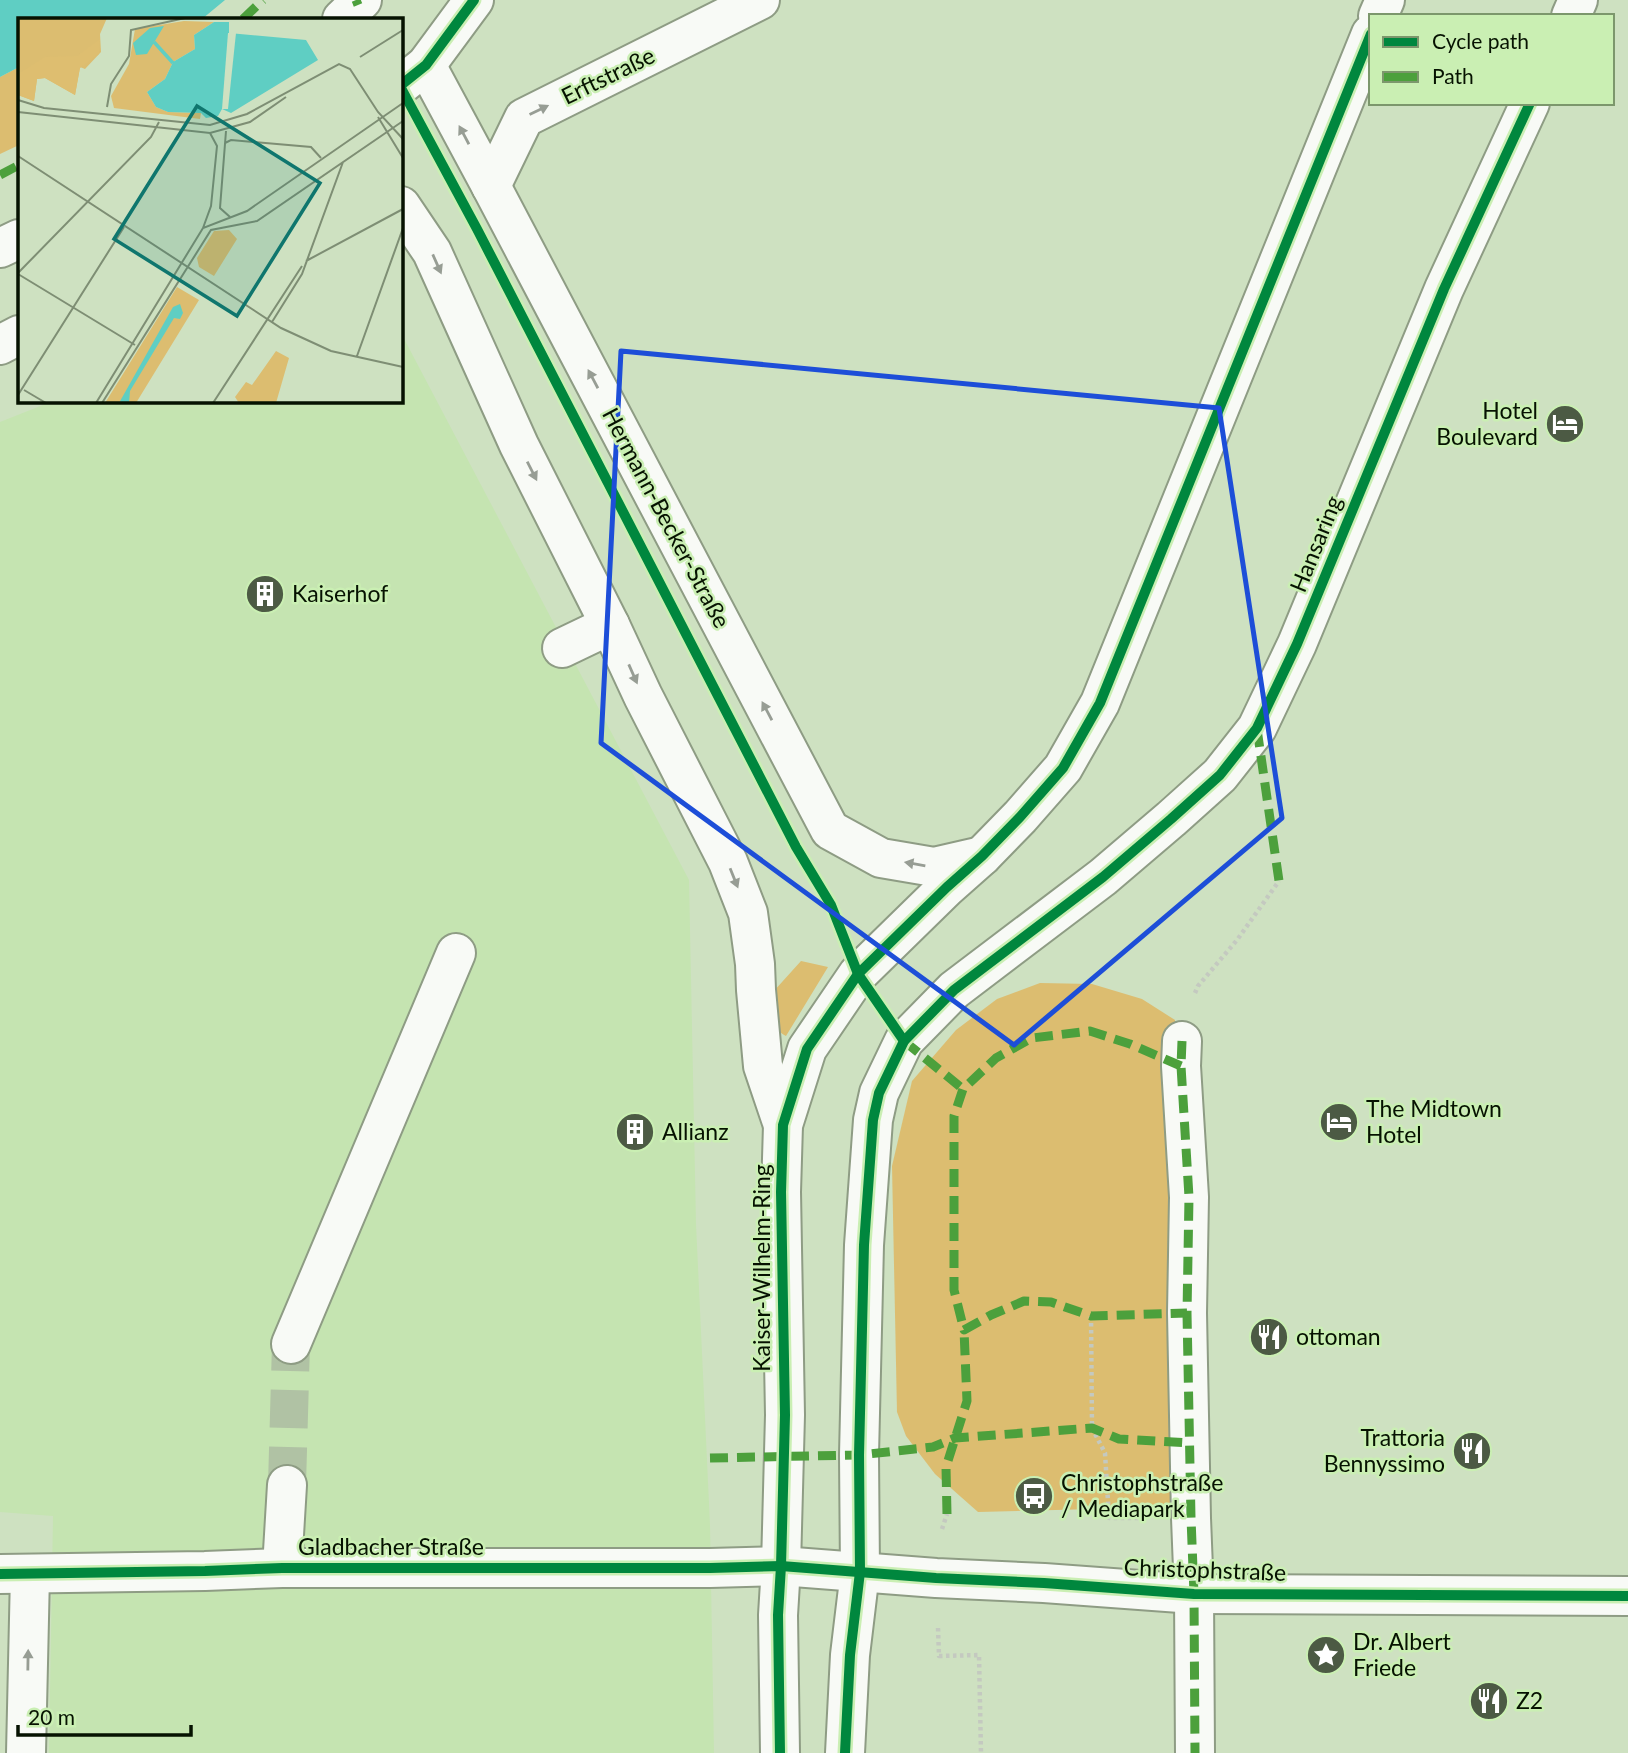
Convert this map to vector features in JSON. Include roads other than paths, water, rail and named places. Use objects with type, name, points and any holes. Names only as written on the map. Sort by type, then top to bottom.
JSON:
[{"type":"street","points":[[413,75],[474,0]]},
{"type":"street","name":"Erftstraße","points":[[491,186],[524,118],[760,0]]},
{"type":"street","points":[[982,856],[1063,768],[1100,703],[1369,39]]},
{"type":"street","name":"Hermann-Becker-Straße","points":[[413,75],[491,186],[830,830],[881,858],[891,860],[934,867],[982,856]]},
{"type":"street","name":"Hansaring","points":[[860,1572],[859,1455],[864,1245],[873,1120],[879,1093],[904,1041],[954,990],[1103,877],[1220,775],[1257,728],[1297,644],[1444,289],[1530,105]]},
{"type":"street","points":[[402,207],[432,252],[519,445],[728,862],[748,913],[763,1066],[783,1125]]},
{"type":"street","points":[[0,248],[18,239]]},
{"type":"street","points":[[0,345],[18,336]]},
{"type":"street","points":[[562,648],[610,625]]},
{"type":"street","name":"Kaiser-Wilhelm-Ring","points":[[780,1753],[778,1615],[785,1415],[781,1192],[783,1125],[807,1049],[858,974],[982,856]]},
{"type":"street","points":[[291,1344],[456,953]]},
{"type":"street","points":[[1182,1041],[1181,1066],[1189,1197],[1187,1313],[1195,1753]]},
{"type":"street","points":[[282,1568],[287,1485]]},
{"type":"street","name":"Christophstraße","points":[[781,1566],[1194,1594],[1628,1596]]},
{"type":"street","name":"Gladbacher Straße","points":[[15,1574],[282,1568],[781,1566]]},
{"type":"street","points":[[845,1753],[850,1655],[860,1572]]},
{"type":"street","points":[[15,1574],[26,1753]]},
{"type":"water","points":[[0,0],[225,0],[203,18],[18,18],[18,68],[0,77]]},
{"type":"tunnel","points":[[287,1485],[291,1344]]},
{"type":"place","name":"Hotel Boulevard","points":[[1565,424]]},
{"type":"place","name":"Kaiserhof","points":[[265,594]]},
{"type":"place","name":"The Midtown Hotel","points":[[1339,1122]]},
{"type":"place","name":"Allianz","points":[[635,1132]]},
{"type":"place","name":"ottoman","points":[[1269,1337]]},
{"type":"place","name":"Trattoria Bennyssimo","points":[[1472,1451]]},
{"type":"place","name":"Christophstraße / Mediapark","points":[[1034,1496]]},
{"type":"place","name":"Dr. Albert Friede","points":[[1326,1655]]},
{"type":"place","name":"Z2","points":[[1489,1701]]}]
